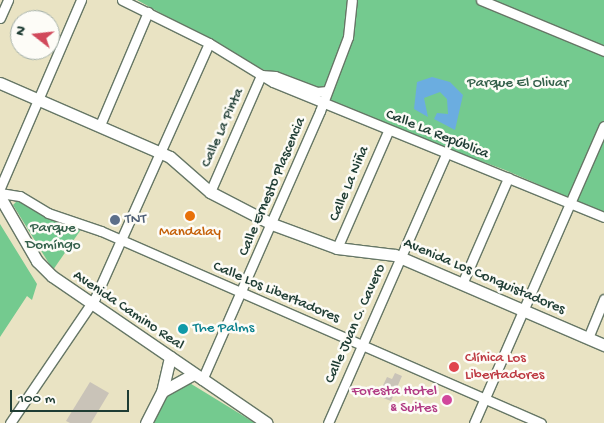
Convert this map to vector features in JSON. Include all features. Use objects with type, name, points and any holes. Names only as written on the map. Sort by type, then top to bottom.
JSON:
[{"type":"main road","name":"Avenida Los Conquistadores","points":[[0,83],[160,152],[210,192],[272,224],[337,248],[401,257],[604,345]]},
{"type":"main road","name":"Avenida Camino Real","points":[[0,195],[37,261],[90,306],[170,357],[267,423]]},
{"type":"main road","points":[[146,423],[162,392],[170,357]]},
{"type":"main road","points":[[162,392],[198,377]]},
{"type":"street","points":[[0,18],[8,0]]},
{"type":"street","points":[[0,188],[81,0]]},
{"type":"street","name":"Calle La República","points":[[122,0],[209,43],[261,75],[322,104],[604,217]]},
{"type":"street","name":"Calle Ernesto Plascencia","points":[[198,377],[242,294],[322,104],[348,37],[352,0]]},
{"type":"street","points":[[481,0],[604,51]]},
{"type":"street","points":[[100,125],[148,12]]},
{"type":"street","points":[[10,423],[90,306],[209,43]]},
{"type":"street","name":"Calle La República","points":[[261,75],[275,76],[316,92],[327,91]]},
{"type":"street","name":"Calle La Pinta","points":[[210,192],[261,75]]},
{"type":"street","points":[[474,423],[572,203],[604,126]]},
{"type":"street","name":"Calle La Niña","points":[[337,248],[388,131]]},
{"type":"street","name":"Calle Juan C. Cavero","points":[[328,423],[361,344],[446,154]]},
{"type":"street","points":[[462,284],[508,178]]},
{"type":"street","name":"Calle Los Libertadores","points":[[0,195],[20,196],[48,213],[121,241],[541,423]]},
{"type":"street","points":[[588,338],[604,298]]},
{"type":"shaded area","points":[[395,373],[402,376],[391,401],[378,396],[387,377],[392,379]]},
{"type":"shaded area","points":[[90,382],[109,393],[91,423],[70,423],[66,421]]},
{"type":"green space","name":"Parque El Olivar","points":[[137,0],[604,0],[604,213],[505,170],[394,129],[260,68]]},
{"type":"green space","name":"Parque Domíngo","points":[[19,199],[82,228],[53,270],[13,205]]},
{"type":"green space","points":[[0,224],[37,284],[32,300],[27,296],[0,337]]},
{"type":"green space","points":[[188,382],[255,423],[150,423],[166,391]]},
{"type":"water","points":[[432,77],[450,82],[463,95],[455,130],[434,119],[437,113],[448,114],[447,99],[440,92],[424,98],[428,117],[414,109],[417,82]]},
{"type":"place","name":"Mandalay","points":[[190,216]]},
{"type":"place","name":"TNT","points":[[115,220]]},
{"type":"place","name":"The Palms","points":[[183,329]]},
{"type":"place","name":"Clínica Los Libertadores","points":[[454,367]]},
{"type":"place","name":"Foresta Hotel & Suites","points":[[447,400]]}]
